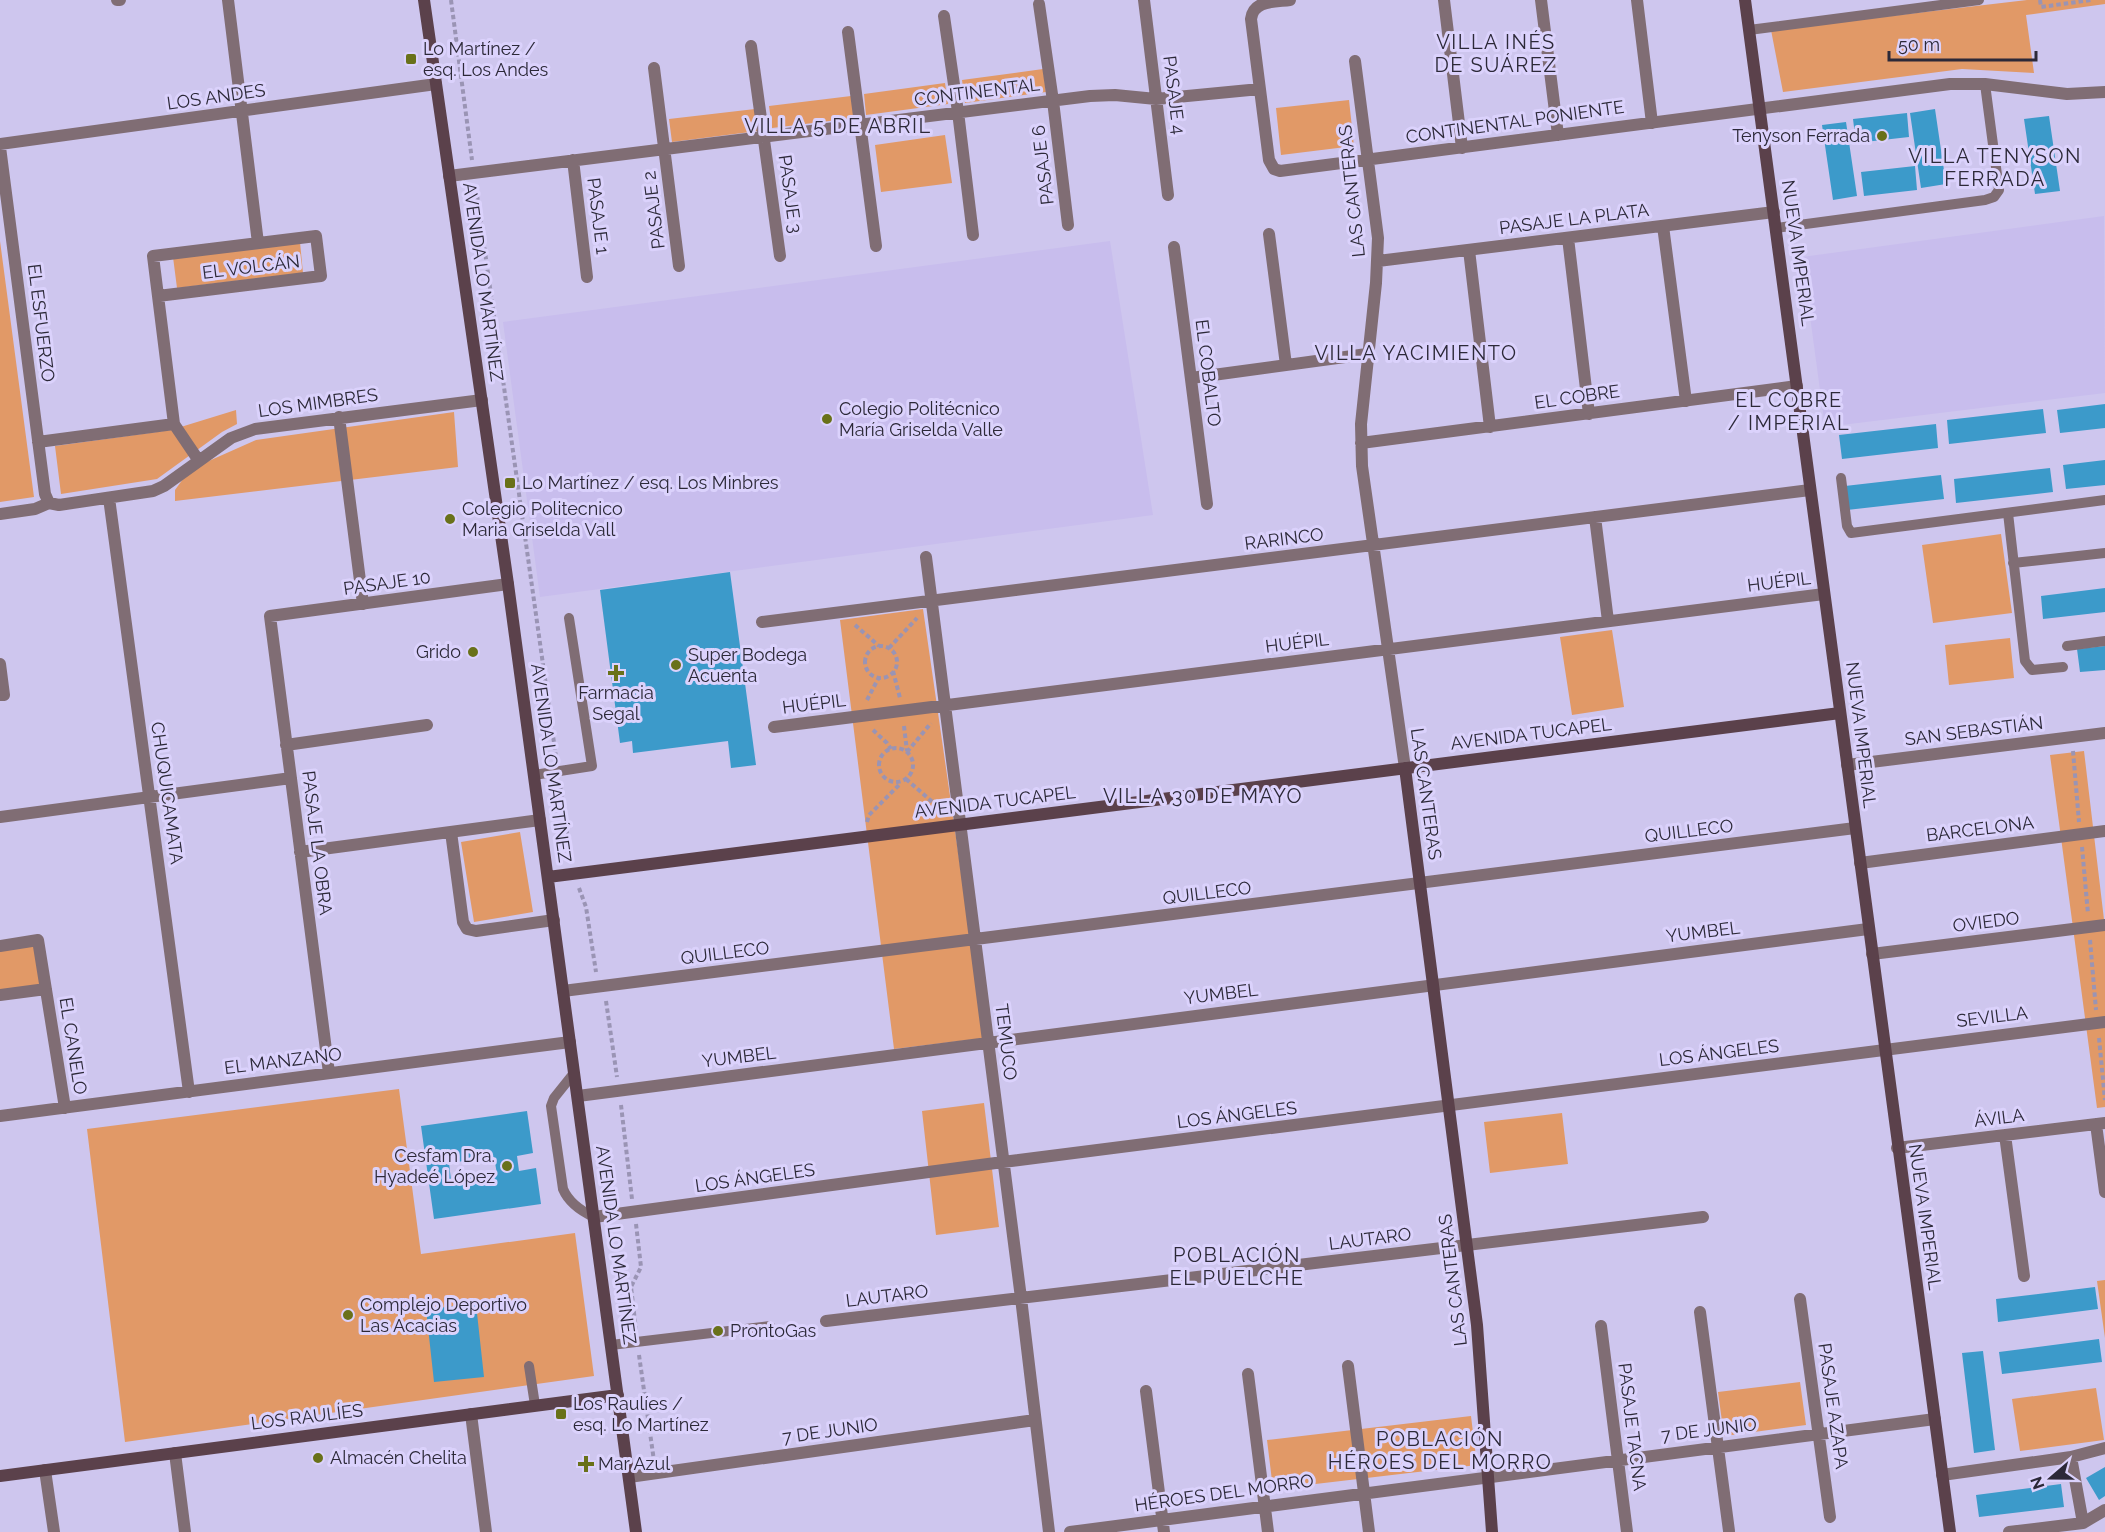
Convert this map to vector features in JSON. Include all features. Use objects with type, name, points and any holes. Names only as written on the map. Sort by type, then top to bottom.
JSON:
[{"type":"street","name":"EL VOLCÁN","points":[[228,0],[258,243]]},
{"type":"street","name":"AVENIDA LO MARTÍNEZ","points":[[424,0],[508,584],[636,1532]]},
{"type":"street","name":"PASAJE 4","points":[[1144,0],[1168,195]]},
{"type":"street","points":[[1260,89],[1251,19],[1254,9],[1263,4],[1290,0]]},
{"type":"street","points":[[1444,0],[1462,148]]},
{"type":"street","points":[[1541,0],[1558,135]]},
{"type":"street","points":[[1637,0],[1652,123]]},
{"type":"street","name":"NUEVA IMPERIAL","points":[[1745,0],[1950,1532]]},
{"type":"street","name":"PASAJE 6","points":[[1039,4],[1068,225]]},
{"type":"street","points":[[944,16],[973,235]]},
{"type":"street","points":[[848,32],[876,246]]},
{"type":"street","points":[[751,46],[764,137]]},
{"type":"street","name":"LAS CANTERAS","points":[[1355,60],[1378,238],[1378,261],[1367,354],[1361,443],[1467,1246],[1480,1362],[1492,1532]]},
{"type":"street","name":"PASAJE 2","points":[[654,68],[679,266]]},
{"type":"street","name":"LOS ANDES","points":[[0,145],[436,84]]},
{"type":"street","name":"CONTINENTAL PONIENTE","points":[[1260,89],[1269,160],[1274,169],[1285,171],[1950,84],[1985,84],[2067,94],[2105,92]]},
{"type":"street","name":"CONTINENTAL","points":[[449,176],[1103,95],[1156,99],[1260,89]]},
{"type":"street","name":"PASAJE 3","points":[[764,137],[780,256]]},
{"type":"street","name":"EL ESFUERZO","points":[[0,145],[38,442],[46,499],[49,503]]},
{"type":"street","name":"PASAJE 1","points":[[573,160],[587,277]]},
{"type":"street","name":"PASAJE LA PLATA","points":[[1378,261],[1774,212]]},
{"type":"street","points":[[1663,226],[1686,401]]},
{"type":"street","points":[[1269,234],[1286,365]]},
{"type":"street","name":"EL VOLCÁN","points":[[158,296],[321,276],[316,236],[153,256],[158,296],[174,424],[199,461]]},
{"type":"street","points":[[1568,238],[1589,414]]},
{"type":"street","name":"EL COBALTO","points":[[1174,247],[1207,504]]},
{"type":"street","points":[[1469,250],[1490,427]]},
{"type":"street","points":[[1191,378],[1367,354]]},
{"type":"street","name":"EL COBRE","points":[[1361,443],[1797,387]]},
{"type":"street","name":"LOS MIMBRES","points":[[0,514],[35,509],[49,503],[59,505],[153,491],[164,486],[231,438],[255,429],[482,400]]},
{"type":"street","points":[[339,417],[363,604]]},
{"type":"street","points":[[38,442],[174,424]]},
{"type":"street","name":"RARINCO","points":[[762,622],[1810,490]]},
{"type":"street","name":"CHUQUICAMATA","points":[[109,498],[189,1092]]},
{"type":"street","points":[[1595,517],[1608,621]]},
{"type":"street","name":"TEMUCO","points":[[926,557],[1049,1532]]},
{"type":"street","name":"PASAJE 10","points":[[270,616],[508,584]]},
{"type":"street","name":"HUÉPIL","points":[[774,728],[1824,594]]},
{"type":"street","name":"PASAJE LA OBRA","points":[[270,616],[329,1073]]},
{"type":"street","points":[[0,664],[4,695],[0,695]]},
{"type":"street","name":"AVENIDA TUCAPEL","points":[[548,877],[1840,713]]},
{"type":"street","points":[[286,745],[427,726]]},
{"type":"street","name":"SAN SEBASTIÁN","points":[[1847,765],[2105,733]]},
{"type":"street","points":[[0,817],[291,778]]},
{"type":"street","points":[[300,852],[540,820]]},
{"type":"street","name":"QUILLECO","points":[[563,991],[1855,828]]},
{"type":"street","name":"BARCELONA","points":[[1860,863],[2105,831]]},
{"type":"street","points":[[451,832],[463,922],[467,929],[476,931],[554,920]]},
{"type":"street","name":"OVIEDO","points":[[1872,954],[2105,926]]},
{"type":"street","name":"YUMBEL","points":[[578,1096],[1868,929]]},
{"type":"street","name":"EL CANELO","points":[[0,946],[38,940],[65,1108]]},
{"type":"street","name":"EL CANELO","points":[[0,995],[46,989]]},
{"type":"street","name":"SEVILLA","points":[[1884,1050],[2105,1022]]},
{"type":"street","name":"EL MANZANO","points":[[0,1116],[570,1042]]},
{"type":"street","name":"LOS ÁNGELES","points":[[594,1217],[1003,1162],[1884,1050]]},
{"type":"street","points":[[2100,1124],[2105,1192]]},
{"type":"street","name":"ÁVILA","points":[[1897,1148],[2100,1124]]},
{"type":"street","points":[[2005,1135],[2024,1276]]},
{"type":"street","name":"LAUTARO","points":[[826,1321],[1703,1217]]},
{"type":"street","name":"PASAJE AZAPA","points":[[1800,1299],[1830,1517]]},
{"type":"street","points":[[1700,1312],[1729,1531]]},
{"type":"street","name":"PASAJE TACNA","points":[[1601,1326],[1627,1532]]},
{"type":"street","points":[[1348,1366],[1369,1532]]},
{"type":"street","points":[[1248,1374],[1268,1532]]},
{"type":"street","points":[[1146,1391],[1163,1526]]},
{"type":"street","name":"LOS RAULÍES","points":[[0,1476],[618,1395]]},
{"type":"street","points":[[471,1414],[486,1532]]},
{"type":"street","name":"7 DE JUNIO","points":[[1488,1477],[1935,1419]]},
{"type":"street","name":"7 DE JUNIO","points":[[629,1477],[1035,1420]]},
{"type":"street","points":[[1942,1475],[2071,1456],[2105,1448]]},
{"type":"street","points":[[175,1453],[185,1532]]},
{"type":"street","points":[[2071,1456],[2083,1522]]},
{"type":"street","points":[[45,1470],[54,1532]]},
{"type":"street","name":"HÉROES DEL MORRO","points":[[1071,1532],[1163,1526],[1265,1506],[1488,1477]]},
{"type":"street","points":[[2009,1532],[2083,1522],[2105,1510]]},
{"type":"lane","points":[[1749,30],[1979,0]]},
{"type":"lane","points":[[1776,228],[1994,197],[1999,190],[1985,84]]},
{"type":"lane","points":[[1841,478],[1847,526],[1851,533],[2105,500]]},
{"type":"lane","points":[[2008,513],[2026,665],[2032,670],[2063,667]]},
{"type":"lane","points":[[2013,563],[2105,553]]},
{"type":"lane","points":[[534,775],[592,766],[569,618]]},
{"type":"lane","points":[[2067,646],[2105,641]]},
{"type":"lane","points":[[574,1073],[554,1098],[553,1122],[563,1190],[577,1207],[594,1217]]},
{"type":"lane","points":[[611,1345],[770,1326]]},
{"type":"lane","points":[[529,1366],[535,1405]]},
{"type":"path","points":[[2040,0],[2041,7],[2091,0]]},
{"type":"path","points":[[501,369],[573,874],[586,907],[598,986],[605,999],[619,1091],[641,1267],[631,1287],[655,1473]]},
{"type":"path","points":[[889,648],[932,601]]},
{"type":"path","points":[[841,612],[879,646],[889,648],[896,656],[896,666],[890,675],[879,677],[870,672],[866,664],[870,650],[879,646]]},
{"type":"path","points":[[879,677],[857,717],[891,749]]},
{"type":"path","points":[[907,752],[945,706]]},
{"type":"path","points":[[862,837],[869,815],[904,780],[909,776],[913,766],[907,752],[897,748],[882,755],[880,771],[886,779],[891,782],[904,780],[960,824]]},
{"type":"shaded area","points":[[2027,0],[2105,0],[2105,4],[2026,15],[2034,73],[1962,69],[1783,92],[1771,30]]},
{"type":"shaded area","points":[[1043,69],[1046,92],[965,103],[962,80]]},
{"type":"shaded area","points":[[945,83],[948,104],[866,115],[864,94]]},
{"type":"shaded area","points":[[851,96],[854,118],[772,128],[769,106]]},
{"type":"shaded area","points":[[1349,100],[1354,146],[1281,155],[1276,108]]},
{"type":"shaded area","points":[[755,109],[758,131],[672,142],[669,119]]},
{"type":"shaded area","points":[[945,135],[952,183],[881,192],[875,145]]},
{"type":"shaded area","points":[[2104,216],[2105,393],[1825,427],[1802,257]]},
{"type":"shaded area","points":[[0,241],[34,497],[0,502]]},
{"type":"shaded area","name":"Colegio Politécnico María Griselda Valle","points":[[1110,241],[1153,515],[540,597],[503,322]]},
{"type":"shaded area","points":[[300,242],[303,273],[177,288],[173,257]]},
{"type":"shaded area","points":[[236,410],[237,424],[222,432],[157,479],[61,494],[55,446],[171,430]]},
{"type":"shaded area","points":[[454,412],[458,467],[175,501],[175,490],[183,479],[202,464],[256,440]]},
{"type":"shaded area","points":[[2001,534],[2012,613],[1933,623],[1922,545]]},
{"type":"shaded area","points":[[923,609],[985,1038],[894,1049],[840,620]]},
{"type":"shaded area","points":[[1612,630],[1624,707],[1572,715],[1560,637]]},
{"type":"shaded area","points":[[2010,638],[2014,678],[1949,685],[1945,645]]},
{"type":"shaded area","points":[[2084,751],[2105,928],[2105,1107],[2097,1108],[2050,755]]},
{"type":"shaded area","points":[[520,832],[533,912],[474,922],[461,842]]},
{"type":"shaded area","points":[[38,940],[46,989],[0,995],[0,946]]},
{"type":"shaded area","name":"Complejo Deportivo Las Acacias","points":[[399,1089],[421,1254],[575,1233],[594,1376],[125,1442],[87,1129]]},
{"type":"shaded area","points":[[984,1103],[999,1227],[936,1235],[922,1111]]},
{"type":"shaded area","points":[[1562,1113],[1568,1164],[1490,1173],[1484,1122]]},
{"type":"shaded area","points":[[2105,1280],[2105,1338],[2097,1281]]},
{"type":"shaded area","points":[[1800,1382],[1806,1425],[1724,1436],[1718,1392]]},
{"type":"shaded area","points":[[2096,1388],[2104,1440],[2020,1451],[2012,1399]]},
{"type":"shaded area","points":[[1471,1416],[1477,1465],[1273,1489],[1267,1440]]},
{"type":"building","points":[[1935,109],[1946,184],[1921,188],[1910,113]]},
{"type":"building","points":[[1907,113],[1909,137],[1856,143],[1853,119]]},
{"type":"building","points":[[2049,116],[2060,191],[2035,194],[2024,119]]},
{"type":"building","points":[[1846,122],[1857,196],[1833,200],[1822,125]]},
{"type":"building","points":[[1915,166],[1917,190],[1864,196],[1861,172]]},
{"type":"building","points":[[2105,404],[2105,428],[2060,433],[2057,410]]},
{"type":"building","points":[[2043,409],[2046,433],[1949,444],[1947,420]]},
{"type":"building","points":[[1936,424],[1938,448],[1842,459],[1839,435]]},
{"type":"building","points":[[2105,460],[2105,485],[2066,489],[2063,465]]},
{"type":"building","points":[[2050,468],[2053,492],[1956,503],[1954,479]]},
{"type":"building","points":[[1941,475],[1944,499],[1847,510],[1845,486]]},
{"type":"building","name":"Super Bodega Acuenta","points":[[730,572],[756,765],[731,768],[728,741],[633,753],[632,741],[620,743],[600,590]]},
{"type":"building","points":[[2105,588],[2105,612],[2043,619],[2041,596]]},
{"type":"building","points":[[2105,646],[2105,670],[2080,672],[2077,649]]},
{"type":"building","name":"Cesfam Dra. Hyadeé López","points":[[527,1111],[533,1153],[517,1156],[519,1171],[536,1168],[541,1204],[434,1219],[421,1126]],"holes":[[[494,1157],[497,1174],[451,1180],[449,1163]]]},
{"type":"building","points":[[2095,1287],[2098,1309],[1998,1322],[1996,1299]]},
{"type":"building","points":[[476,1304],[484,1377],[434,1382],[426,1309]]},
{"type":"building","points":[[2099,1339],[2102,1362],[2002,1374],[1999,1352]]},
{"type":"building","points":[[1983,1351],[1995,1450],[1974,1453],[1962,1353]]},
{"type":"building","points":[[2105,1467],[2105,1496],[2099,1500],[2086,1478]]},
{"type":"building","points":[[2061,1484],[2064,1507],[1979,1517],[1976,1495]]},
{"type":"place","name":"Lo Martínez / esq. Los Andes","points":[[411,59]]},
{"type":"place","name":"Tenyson Ferrada","points":[[1882,136]]},
{"type":"place","name":"Colegio Politécnico María Griselda Valle","points":[[827,419]]},
{"type":"place","name":"Lo Martínez / esq. Los Minbres","points":[[510,483]]},
{"type":"place","name":"Colegio Politecnico Maria Griselda Vall","points":[[450,519]]},
{"type":"place","name":"Grido","points":[[473,652]]},
{"type":"place","name":"Super Bodega Acuenta","points":[[676,665]]},
{"type":"place","name":"Farmacia Segal","points":[[616,673]]},
{"type":"place","name":"Cesfam Dra. Hyadeé López","points":[[507,1166]]},
{"type":"place","name":"Complejo Deportivo Las Acacias","points":[[348,1315]]},
{"type":"place","name":"ProntoGas","points":[[718,1331]]},
{"type":"place","name":"Los Raulíes / esq. Lo Martínez","points":[[561,1414]]},
{"type":"place","name":"Almacén Chelita","points":[[318,1458]]},
{"type":"place","name":"Mar Azul","points":[[586,1464]]},
{"type":"district","name":"VILLA INÉS DE SUÁREZ","points":[[1496,54]]},
{"type":"district","name":"VILLA 5 DE ABRIL","points":[[838,126]]},
{"type":"district","name":"VILLA TENYSON FERRADA","points":[[1995,168]]},
{"type":"district","name":"VILLA YACIMIENTO","points":[[1416,353]]},
{"type":"district","name":"EL COBRE / IMPERIAL","points":[[1789,412]]},
{"type":"district","name":"VILLA 30 DE MAYO","points":[[1203,796]]},
{"type":"district","name":"POBLACIÓN EL PUELCHE","points":[[1237,1266]]},
{"type":"district","name":"POBLACIÓN HÉROES DEL MORRO","points":[[1440,1450]]}]
